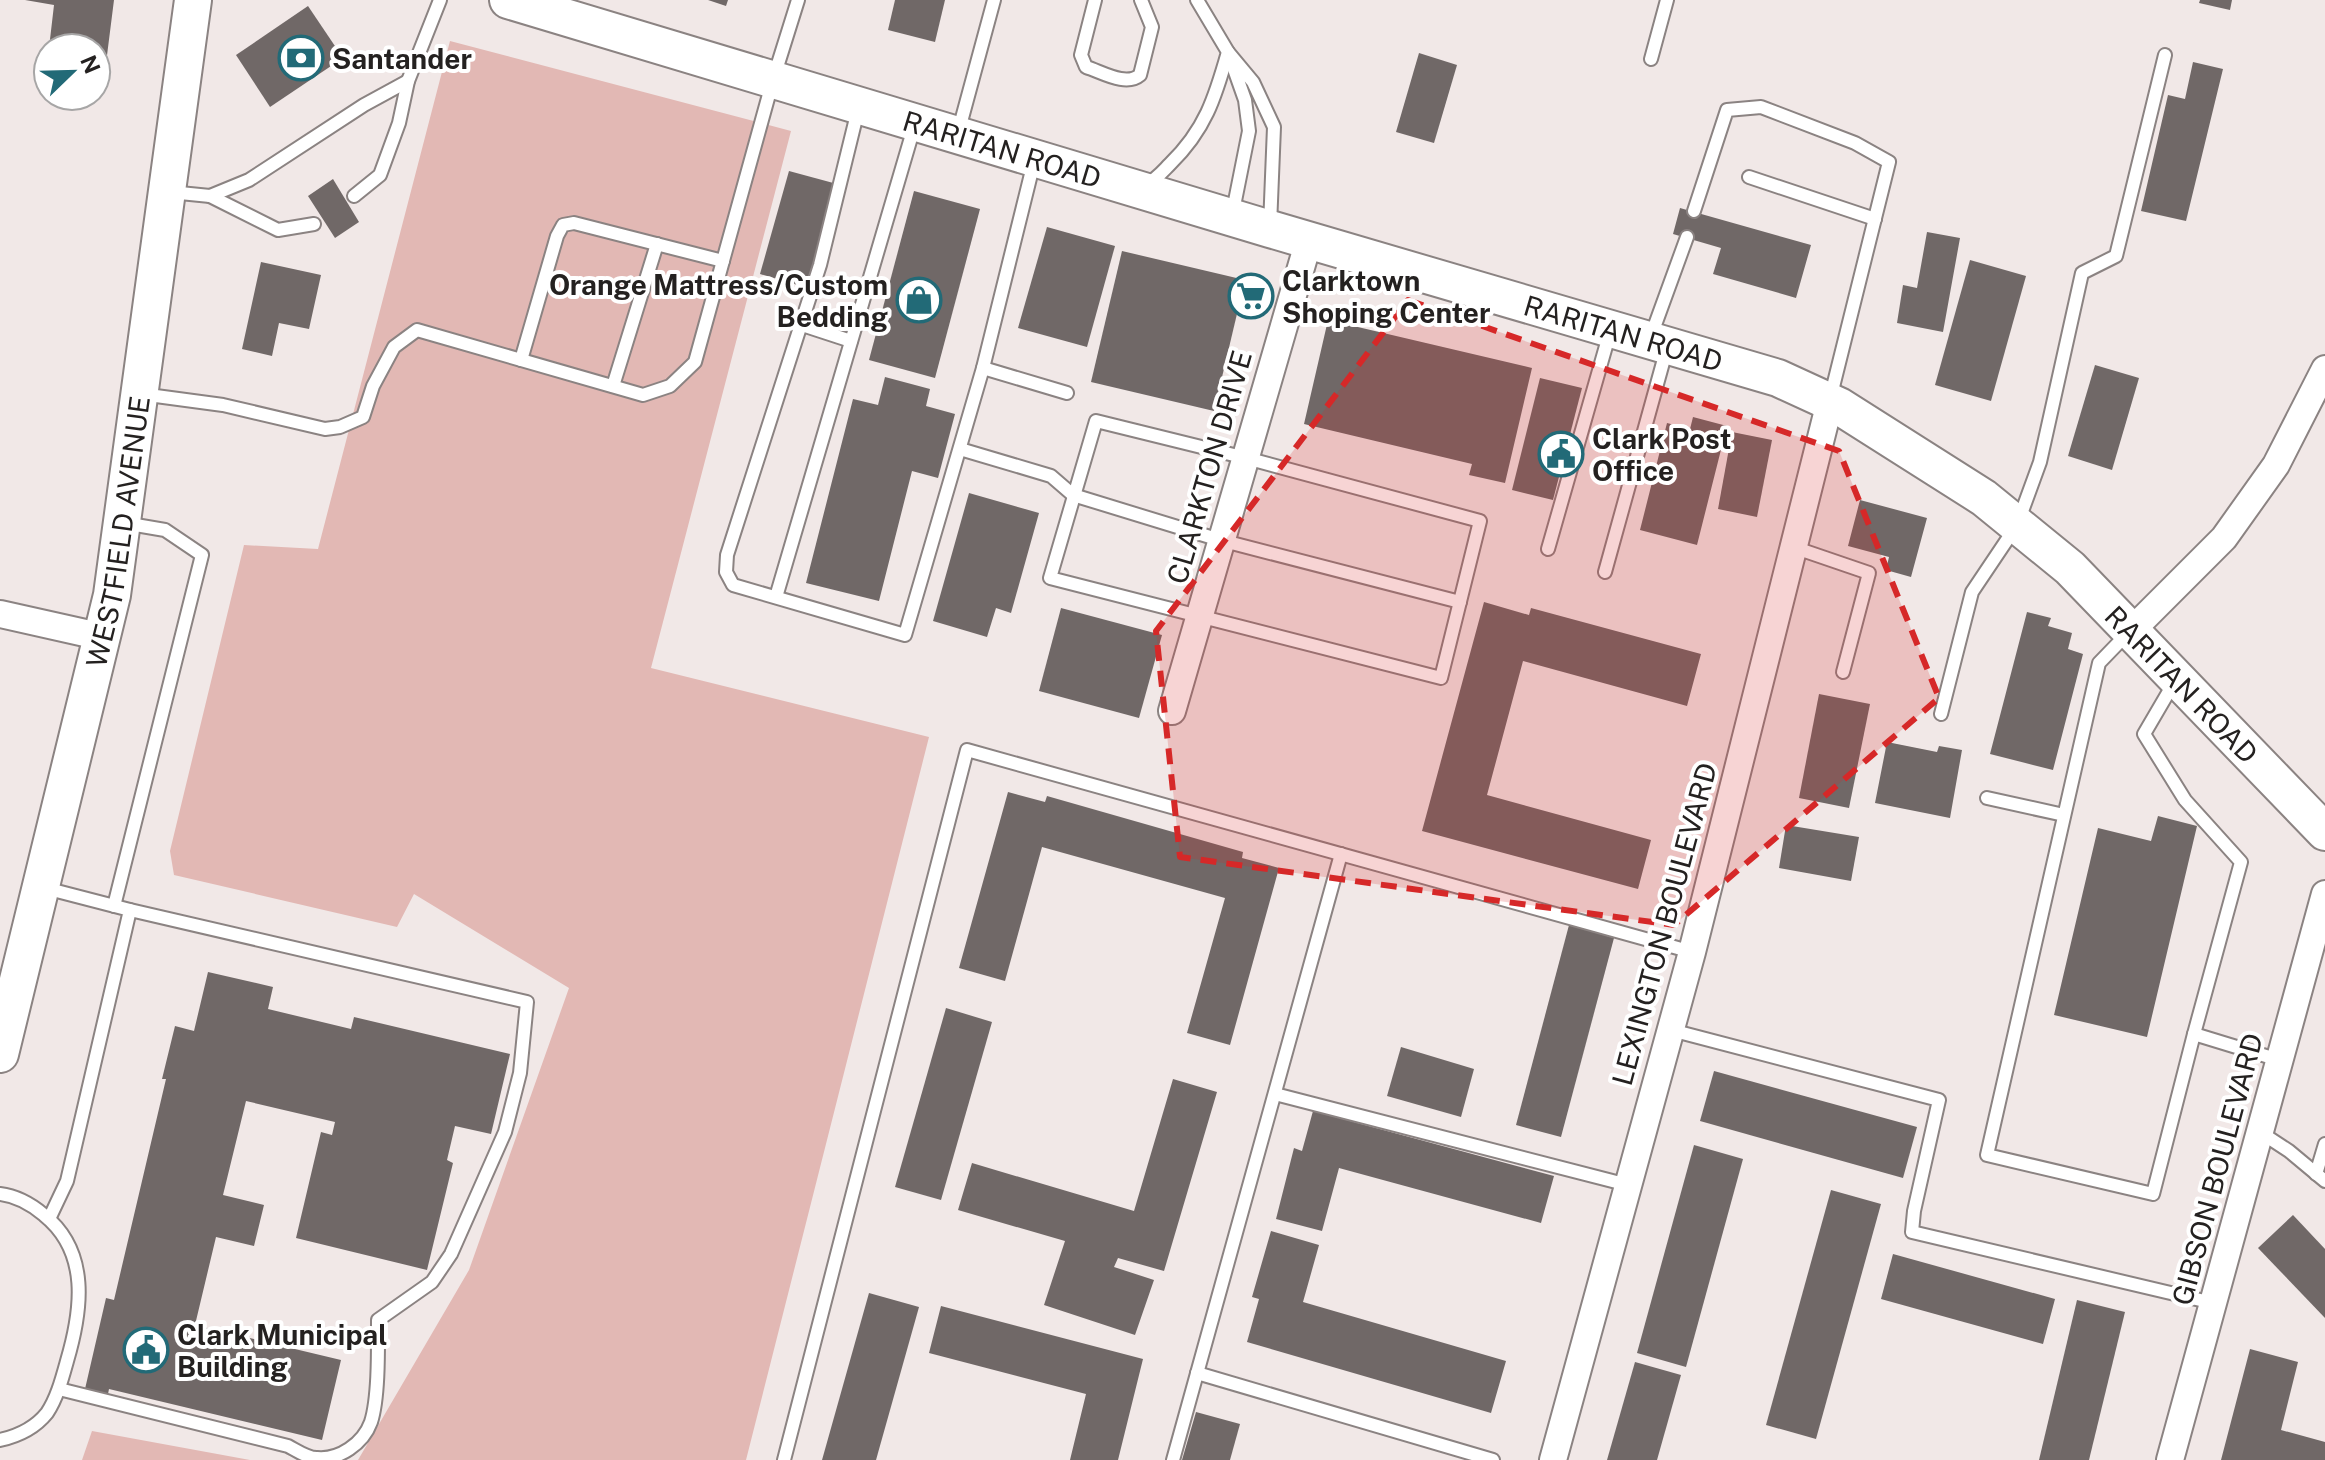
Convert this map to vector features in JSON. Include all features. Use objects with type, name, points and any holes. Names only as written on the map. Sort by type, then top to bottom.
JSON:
[{"type":"main road","name":"WESTFIELD AVENUE","points":[[0,1054],[112,595],[193,0]]},
{"type":"main road","name":"RARITAN ROAD","points":[[508,0],[1232,218],[1778,378],[1830,402],[1984,498],[2070,568],[2325,832]]},
{"type":"street","name":"CLARKTON DRIVE","points":[[1172,711],[1309,240]]},
{"type":"street","points":[[2131,631],[2224,538],[2276,465],[2325,369]]},
{"type":"street","name":"LEXINGTON BOULEVARD","points":[[1553,1460],[1692,952],[1830,402]]},
{"type":"street","points":[[0,614],[103,637]]},
{"type":"street","name":"GIBSON BOULEVARD","points":[[2170,1460],[2279,1060],[2316,959],[2325,894]]},
{"type":"lane","points":[[354,196],[380,175],[399,123],[408,81],[440,0]]},
{"type":"lane","points":[[139,394],[223,405],[325,429],[340,427],[363,417],[373,386],[394,347],[417,330],[643,395],[670,386],[695,362],[798,0]]},
{"type":"lane","points":[[957,136],[994,0]]},
{"type":"lane","points":[[1095,0],[1082,61],[1086,67],[1126,80],[1140,75],[1152,27],[1141,0]]},
{"type":"lane","points":[[1197,0],[1228,52],[1253,82],[1274,127],[1270,229]]},
{"type":"lane","points":[[1651,59],[1667,0]]},
{"type":"lane","points":[[1134,188],[1151,183],[1191,144],[1206,119],[1228,52]]},
{"type":"lane","points":[[1228,52],[1245,100],[1249,131],[1232,218]]},
{"type":"lane","points":[[1941,714],[1972,592],[2017,525],[2040,462],[2082,273],[2116,256],[2165,55]]},
{"type":"lane","points":[[210,196],[249,180],[364,105],[408,81]]},
{"type":"lane","points":[[859,106],[820,265],[727,555],[726,572],[733,585],[905,635],[983,368],[1035,159]]},
{"type":"lane","points":[[1694,211],[1727,110],[1761,107],[1855,143],[1889,162],[1830,402]]},
{"type":"lane","points":[[776,597],[916,123]]},
{"type":"lane","points":[[1749,177],[1875,219]]},
{"type":"lane","points":[[167,192],[210,196],[278,230],[314,224]]},
{"type":"lane","points":[[521,360],[557,236],[563,225],[574,223],[723,261]]},
{"type":"lane","points":[[1605,572],[1658,343],[1687,237]]},
{"type":"lane","points":[[613,386],[657,244]]},
{"type":"lane","points":[[799,324],[851,341]]},
{"type":"lane","points":[[1548,549],[1611,329]]},
{"type":"lane","points":[[983,368],[1067,393]]},
{"type":"lane","points":[[1096,421],[1246,458],[1480,521],[1441,678],[1050,578],[1096,421]]},
{"type":"lane","points":[[960,449],[1051,476],[1073,495],[1220,540],[1460,602]]},
{"type":"lane","points":[[114,906],[202,555],[165,530],[122,522]]},
{"type":"lane","points":[[1793,547],[1869,573],[1843,672]]},
{"type":"lane","points":[[2131,631],[2099,663],[1987,1155],[2153,1194],[2241,862],[2185,800],[2144,734],[2176,678]]},
{"type":"lane","points":[[784,1460],[967,750],[1692,952]]},
{"type":"lane","points":[[1987,798],[2064,815]]},
{"type":"lane","points":[[1173,1460],[1341,854]]},
{"type":"lane","points":[[41,887],[527,1002],[520,1073],[505,1132],[451,1254],[432,1282],[378,1320],[378,1359],[371,1422],[349,1449],[336,1457],[314,1459],[288,1446],[59,1389]]},
{"type":"lane","points":[[49,1219],[67,1181],[130,910]]},
{"type":"lane","points":[[1671,1030],[1939,1100],[1912,1232],[2213,1303]]},
{"type":"lane","points":[[2194,1034],[2279,1060]]},
{"type":"lane","points":[[1275,1094],[1628,1185]]},
{"type":"lane","points":[[2260,1132],[2289,1151],[2320,1178]]},
{"type":"lane","points":[[2320,1178],[2325,1144]]},
{"type":"lane","points":[[0,1194],[12,1196],[49,1219],[64,1234],[73,1252],[81,1284],[72,1346],[59,1389],[47,1412],[34,1426],[0,1440]]},
{"type":"lane","points":[[1197,1373],[1493,1460]]},
{"type":"highlighted area","points":[[1408,300],[1839,451],[1939,698],[1674,925],[1180,857],[1156,631]]},
{"type":"shaded area","points":[[450,41],[791,131],[651,668],[929,737],[746,1460],[358,1460],[469,1270],[569,988],[414,894],[397,927],[174,875],[170,851],[244,545],[318,549]]},
{"type":"shaded area","points":[[92,1431],[250,1460],[82,1460]]},
{"type":"building","points":[[25,0],[114,0],[110,32],[51,32],[54,5]]},
{"type":"building","points":[[708,0],[728,0],[726,6]]},
{"type":"building","points":[[895,0],[945,0],[935,42],[888,30]]},
{"type":"building","points":[[2200,0],[2232,0],[2230,10],[2199,3]]},
{"type":"building","points":[[308,6],[343,58],[270,107],[236,55]]},
{"type":"building","points":[[1419,53],[1457,65],[1434,143],[1396,132]]},
{"type":"building","points":[[2193,62],[2223,69],[2186,221],[2141,211],[2168,95],[2185,99]]},
{"type":"building","points":[[789,171],[837,184],[808,288],[760,274]]},
{"type":"building","points":[[333,179],[359,222],[335,238],[308,196]]},
{"type":"building","points":[[914,191],[980,209],[935,378],[869,360]]},
{"type":"building","points":[[1680,208],[1811,245],[1796,298],[1713,274],[1721,248],[1673,234]]},
{"type":"building","points":[[1047,227],[1115,246],[1087,347],[1018,328]]},
{"type":"building","points":[[1927,232],[1960,238],[1943,332],[1897,323],[1903,285],[1917,288]]},
{"type":"building","points":[[1122,251],[1245,280],[1214,411],[1091,382]]},
{"type":"building","points":[[1970,260],[2026,276],[1991,401],[1935,385]]},
{"type":"building","points":[[261,262],[321,275],[309,329],[279,323],[272,356],[242,349]]},
{"type":"building","points":[[1328,320],[1532,368],[1505,483],[1469,475],[1472,464],[1304,424]]},
{"type":"building","points":[[2095,365],[2139,378],[2112,470],[2068,456]]},
{"type":"building","points":[[885,377],[930,389],[926,406],[955,414],[938,478],[912,471],[879,601],[806,583],[853,399],[878,405]]},
{"type":"building","points":[[1540,378],[1582,388],[1553,500],[1512,490]]},
{"type":"building","points":[[1693,417],[1727,426],[1697,545],[1640,530],[1667,423],[1690,429]]},
{"type":"building","points":[[1732,432],[1772,440],[1757,517],[1718,509]]},
{"type":"building","points":[[969,493],[1039,513],[1011,613],[996,608],[987,637],[933,621]]},
{"type":"building","points":[[1860,500],[1927,518],[1911,577],[1886,570],[1889,557],[1848,546]]},
{"type":"building","points":[[1484,602],[1529,615],[1531,608],[1701,654],[1687,706],[1523,661],[1487,795],[1651,840],[1638,889],[1422,831]]},
{"type":"building","points":[[1061,608],[1162,635],[1139,718],[1039,691]]},
{"type":"building","points":[[2027,612],[2051,618],[2048,626],[2072,633],[2068,649],[2083,654],[2053,770],[1990,754]]},
{"type":"building","points":[[1819,694],[1870,704],[1849,808],[1799,798]]},
{"type":"building","points":[[1887,742],[1937,752],[1939,746],[1962,750],[1950,818],[1875,803]]},
{"type":"building","points":[[1008,792],[1045,802],[1047,796],[1243,852],[1242,858],[1279,868],[1230,1045],[1187,1033],[1225,898],[1042,847],[1005,981],[959,968]]},
{"type":"building","points":[[2158,816],[2197,826],[2147,1037],[2054,1015],[2098,828],[2151,841]]},
{"type":"building","points":[[1786,825],[1859,837],[1851,881],[1779,868]]},
{"type":"building","points":[[1569,925],[1614,938],[1561,1137],[1516,1125]]},
{"type":"building","points":[[208,972],[273,987],[268,1009],[351,1029],[354,1017],[510,1054],[491,1134],[455,1126],[447,1160],[453,1163],[427,1270],[296,1238],[321,1132],[332,1135],[335,1122],[246,1101],[223,1195],[264,1205],[254,1246],[216,1237],[195,1325],[341,1360],[322,1440],[109,1389],[108,1394],[85,1389],[106,1298],[114,1300],[166,1079],[162,1079],[175,1026],[194,1031]]},
{"type":"building","points":[[946,1008],[992,1022],[941,1200],[895,1187]]},
{"type":"building","points":[[1401,1047],[1474,1069],[1461,1117],[1387,1096]]},
{"type":"building","points":[[1714,1071],[1917,1127],[1903,1178],[1700,1121]]},
{"type":"building","points":[[1173,1079],[1217,1092],[1164,1271],[1118,1258],[1114,1267],[1154,1280],[1135,1335],[1044,1305],[1065,1241],[958,1210],[972,1163],[1134,1211]]},
{"type":"building","points":[[1313,1111],[1554,1176],[1541,1223],[1339,1168],[1322,1231],[1276,1219],[1294,1148],[1302,1151]]},
{"type":"building","points":[[1694,1145],[1743,1159],[1686,1367],[1637,1353]]},
{"type":"building","points":[[1831,1190],[1881,1204],[1816,1439],[1766,1425]]},
{"type":"building","points":[[2293,1215],[2325,1249],[2325,1318],[2258,1248]]},
{"type":"building","points":[[1271,1231],[1319,1245],[1303,1302],[1506,1361],[1491,1413],[1247,1342],[1259,1299],[1252,1297]]},
{"type":"building","points":[[1893,1254],[2055,1299],[2043,1344],[1881,1299]]},
{"type":"building","points":[[869,1293],[919,1307],[876,1460],[822,1460]]},
{"type":"building","points":[[2077,1300],[2125,1312],[2089,1460],[2039,1460]]},
{"type":"building","points":[[941,1306],[1143,1359],[1118,1460],[1070,1460],[1086,1394],[929,1353]]},
{"type":"building","points":[[2250,1349],[2298,1362],[2281,1430],[2325,1442],[2325,1460],[2221,1460]]},
{"type":"building","points":[[1635,1362],[1681,1375],[1657,1460],[1607,1460]]},
{"type":"building","points":[[1196,1412],[1240,1424],[1230,1460],[1182,1460]]},
{"type":"place","name":"Santander","points":[[301,58]]},
{"type":"place","name":"Clarktown Shoping Center","points":[[1251,296]]},
{"type":"place","name":"Orange Mattress/Custom Bedding","points":[[919,300]]},
{"type":"place","name":"Clark Post Office","points":[[1561,454]]},
{"type":"place","name":"Clark Municipal Building","points":[[146,1350]]}]
